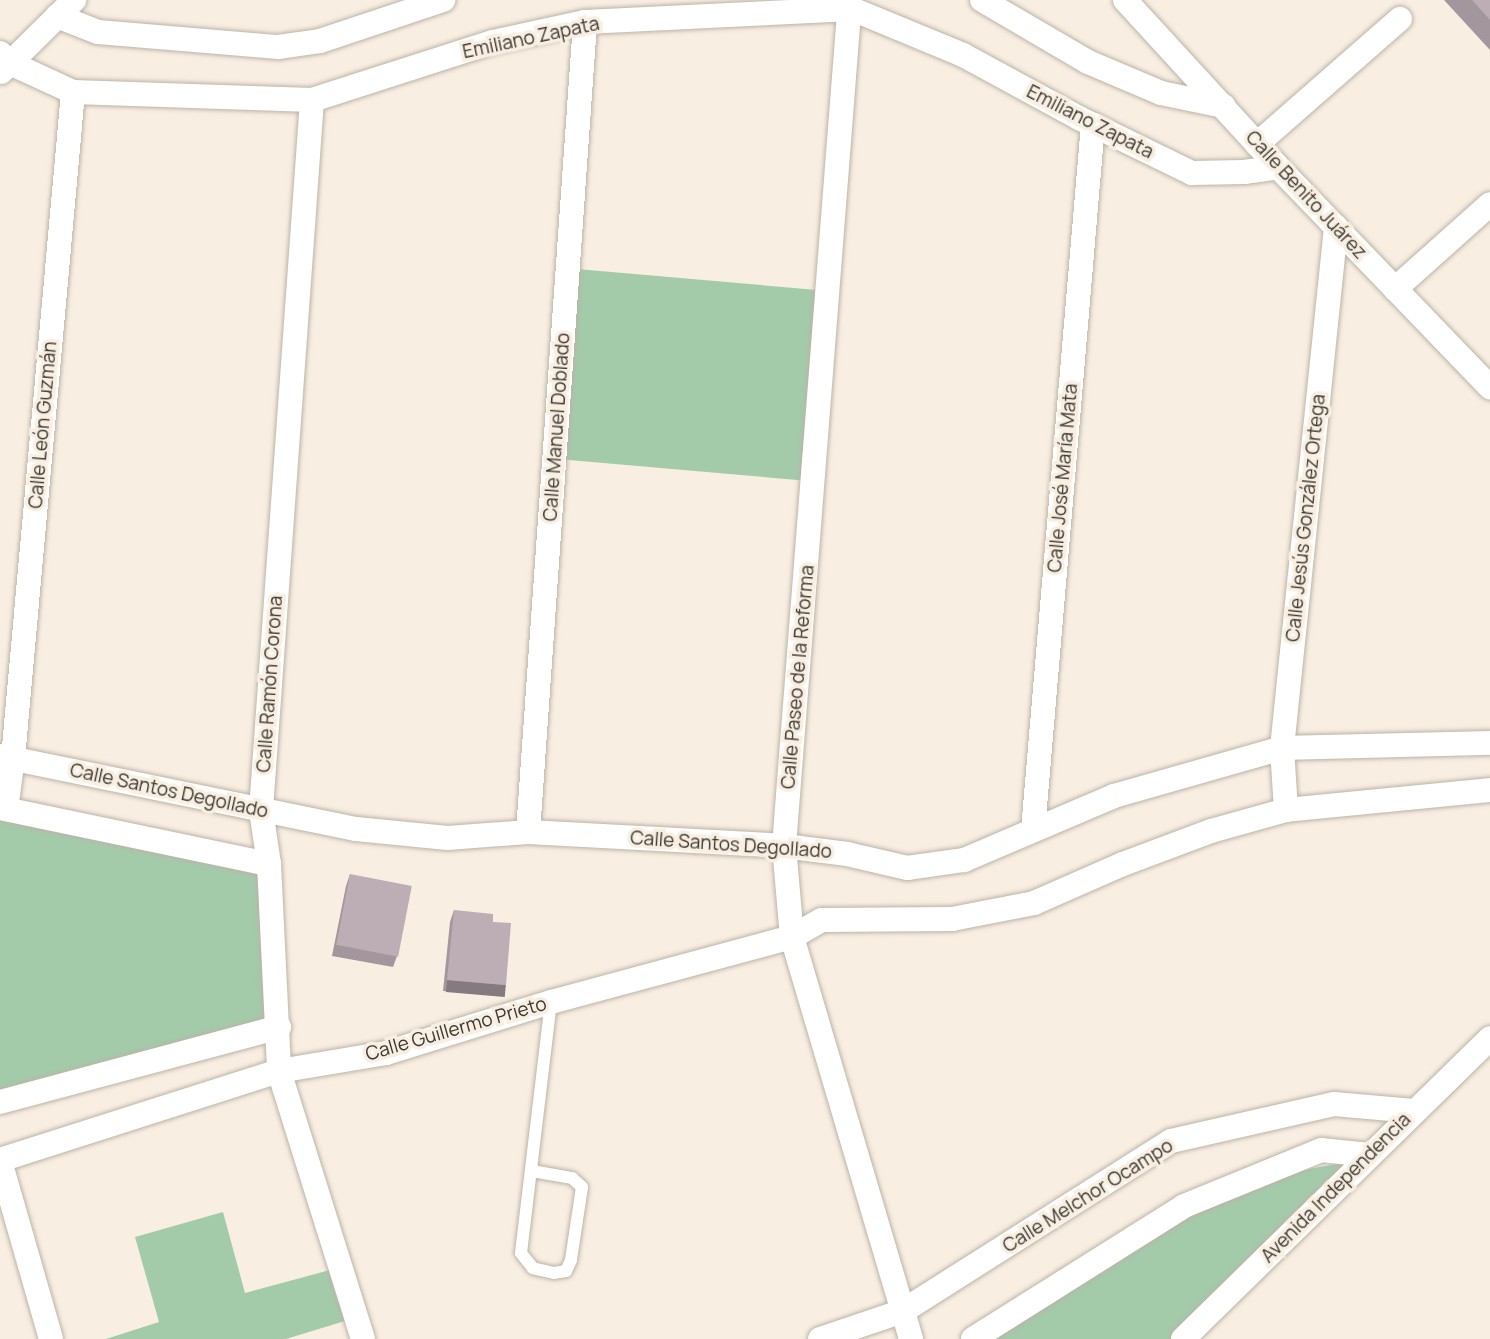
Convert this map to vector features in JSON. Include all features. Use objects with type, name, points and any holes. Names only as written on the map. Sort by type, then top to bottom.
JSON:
[{"type":"street","points":[[3,63],[65,8],[98,32],[278,47],[320,41],[443,0]]},
{"type":"street","points":[[982,0],[1088,62],[1161,93],[1224,106]]},
{"type":"street","name":"Calle Benito Juárez","points":[[1125,0],[1278,167],[1490,387]]},
{"type":"street","name":"Emiliano Zapata","points":[[3,63],[74,92],[312,100],[493,42],[585,22],[851,4],[963,55],[1093,125],[1192,173],[1244,172],[1278,167]]},
{"type":"street","name":"Calle Paseo de la Reforma","points":[[851,4],[784,846],[792,937],[911,1339]]},
{"type":"street","points":[[1257,144],[1400,19]]},
{"type":"street","name":"Calle Manuel Doblado","points":[[528,832],[585,22]]},
{"type":"street","name":"Calle León Guzmán","points":[[3,808],[74,92]]},
{"type":"street","name":"Calle Ramón Corona","points":[[312,100],[261,810],[269,864],[279,1027],[279,1071],[363,1339]]},
{"type":"street","name":"Calle José María Mata","points":[[1033,830],[1093,125]]},
{"type":"street","points":[[1395,289],[1490,204]]},
{"type":"street","name":"Calle Jesús González Ortega","points":[[1286,810],[1282,748],[1336,228]]},
{"type":"street","name":"Calle Santos Degollado","points":[[7,757],[356,829],[412,836],[448,838],[528,832],[784,846],[847,854],[907,868],[964,860],[1114,796],[1282,748],[1490,743]]},
{"type":"street","points":[[792,937],[822,920],[951,919],[1034,903],[1123,864],[1211,831],[1286,810],[1490,790]]},
{"type":"street","points":[[3,808],[269,864]]},
{"type":"street","name":"Calle Guillermo Prieto","points":[[0,1160],[279,1071],[386,1053],[551,1002],[792,937]]},
{"type":"street","points":[[0,1102],[279,1027]]},
{"type":"street","name":"Avenida Independencia","points":[[1182,1339],[1490,1038]]},
{"type":"street","name":"Calle Melchor Ocampo","points":[[820,1339],[903,1311],[1171,1141],[1334,1104],[1414,1111]]},
{"type":"street","points":[[973,1339],[1184,1206],[1321,1150],[1370,1155]]},
{"type":"street","points":[[0,1160],[51,1339]]},
{"type":"lane","points":[[532,1171],[572,1178],[582,1187],[571,1260],[566,1272],[554,1273],[533,1268],[522,1253],[551,1002]]},
{"type":"green space","points":[[577,269],[817,290],[800,480],[560,459]]},
{"type":"green space","points":[[0,807],[269,864],[279,1027],[0,1102]]},
{"type":"green space","points":[[1354,1161],[1176,1339],[974,1339],[1147,1234],[1268,1176]]},
{"type":"green space","points":[[223,1212],[245,1293],[330,1270],[345,1321],[286,1339],[106,1339],[159,1322],[135,1237]]},
{"type":"building","points":[[1472,0],[1490,0],[1490,20]]},
{"type":"building","points":[[350,874],[412,886],[398,957],[336,945]]},
{"type":"building","points":[[454,910],[493,914],[493,922],[511,923],[506,985],[447,980]]}]
